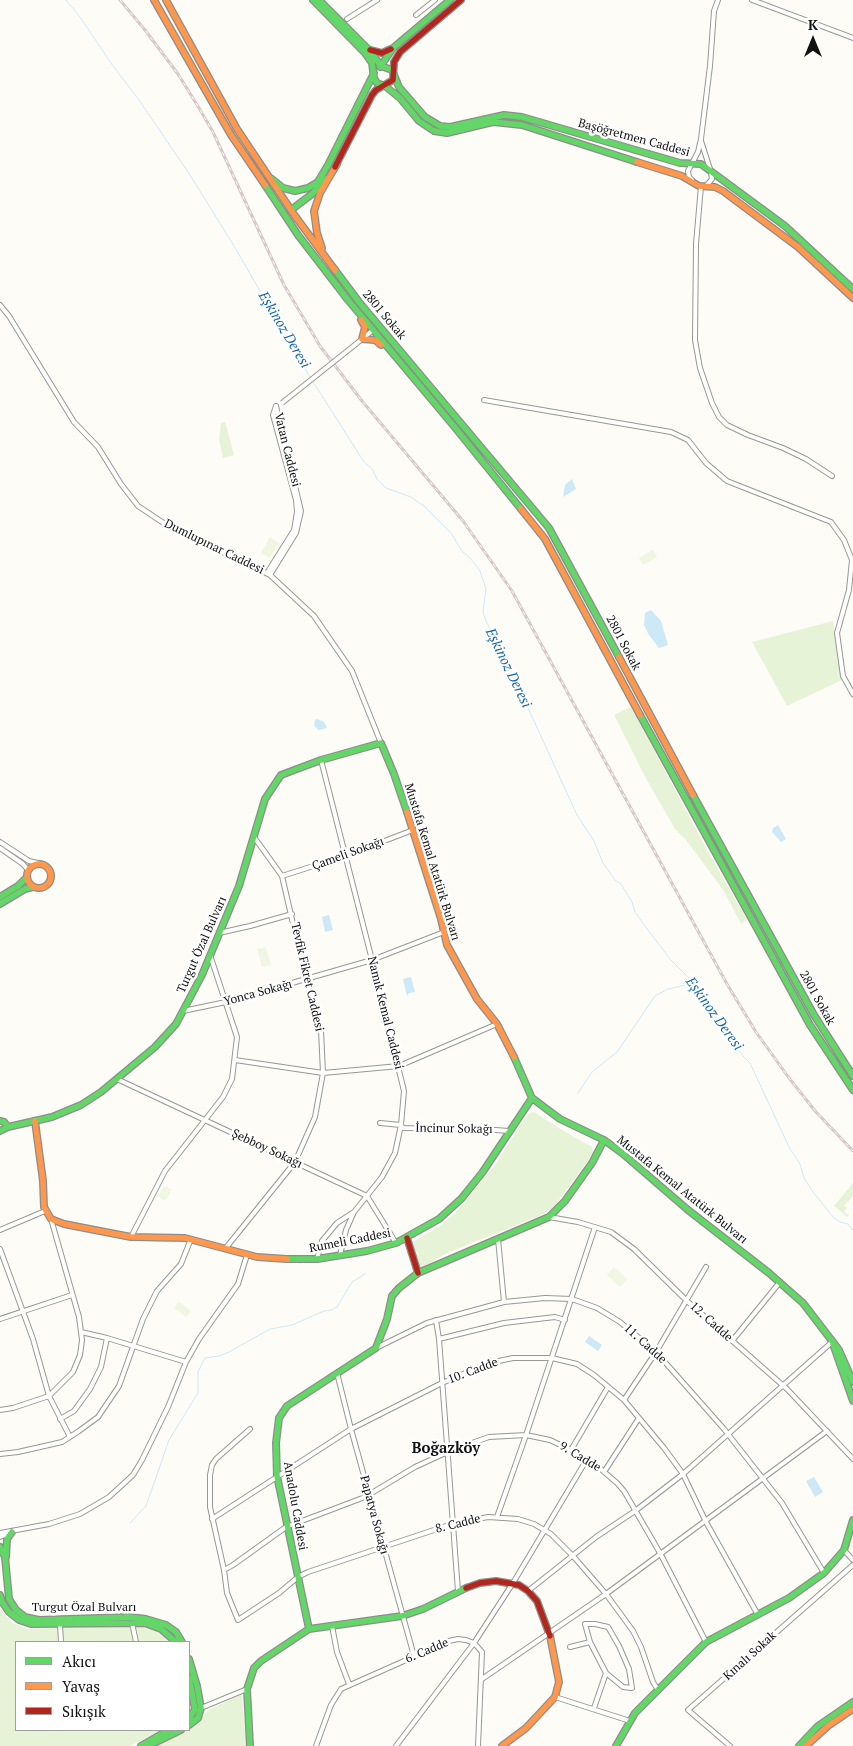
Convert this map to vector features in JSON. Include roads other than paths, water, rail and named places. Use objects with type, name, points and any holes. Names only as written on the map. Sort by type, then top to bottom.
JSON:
[{"type":"street","points":[[154,0],[206,95],[243,153],[290,223],[364,325],[365,330],[362,339]]},
{"type":"street","points":[[166,0],[233,122],[290,209]]},
{"type":"street","points":[[313,0],[366,53],[372,62],[374,72]]},
{"type":"street","points":[[319,0],[369,50],[381,66]]},
{"type":"street","points":[[347,20],[377,0]]},
{"type":"street","points":[[416,15],[435,0]]},
{"type":"street","points":[[369,50],[382,53],[393,48],[450,0]]},
{"type":"street","points":[[323,254],[317,233],[314,211],[320,193],[372,95],[376,90],[391,82],[394,62],[400,52],[461,0]]},
{"type":"street","points":[[701,185],[689,177],[688,171],[698,152],[701,139],[710,66],[714,11],[718,0]]},
{"type":"street","points":[[752,0],[853,38]]},
{"type":"street","points":[[290,223],[287,217],[290,209],[318,182],[374,72],[381,66],[393,48]]},
{"type":"street","name":"Başöğretmen Caddesi","points":[[381,66],[387,66],[393,73],[399,87],[425,117],[440,126],[450,127],[490,116],[522,117],[680,163],[701,164],[785,226],[853,289]]},
{"type":"street","name":"Başöğretmen Caddesi","points":[[374,72],[375,81],[379,85],[385,86],[400,98],[419,121],[434,131],[447,133],[493,122],[522,124],[682,176],[701,185],[723,190],[798,247],[853,298]]},
{"type":"street","points":[[701,139],[712,179],[701,185]]},
{"type":"street","points":[[243,153],[257,168],[281,204],[290,209]]},
{"type":"street","points":[[290,209],[312,194],[337,164]]},
{"type":"street","points":[[267,175],[283,188],[289,190],[300,190],[318,182]]},
{"type":"street","points":[[701,185],[696,244],[696,340],[700,368],[712,403],[719,417],[727,425],[806,459],[832,476]]},
{"type":"street","name":"2801 Sokak","points":[[290,209],[379,324],[549,528],[731,865],[819,1022],[853,1076]]},
{"type":"street","name":"2801 Sokak","points":[[339,289],[548,543],[723,869],[810,1025],[842,1076],[853,1088]]},
{"type":"street","name":"Dumlupınar Caddesi","points":[[0,305],[9,316],[74,422],[98,447],[121,484],[138,506],[168,526],[269,574],[314,616],[322,628]]},
{"type":"street","points":[[0,314],[9,316]]},
{"type":"street","points":[[362,339],[379,324]]},
{"type":"street","points":[[362,339],[375,340],[391,357],[400,363]]},
{"type":"street","name":"Vatan Caddesi","points":[[269,574],[296,533],[301,511],[276,406],[362,339]]},
{"type":"street","points":[[484,400],[671,432],[688,440],[706,463],[727,481],[831,522],[844,540],[852,560],[849,590],[837,633],[843,676],[853,694]]},
{"type":"street","name":"Mustafa Kemal Atatürk Bulvarı","points":[[322,628],[352,671],[394,774],[413,830],[447,945],[477,999],[497,1024],[524,1077],[532,1098],[560,1119],[604,1140],[622,1153],[688,1210],[780,1282],[803,1303],[832,1342],[834,1352],[848,1370],[853,1382]]},
{"type":"street","name":"Turgut Özal Bulvarı","points":[[0,1131],[8,1127],[60,1115],[81,1106],[155,1047],[183,1012],[239,886],[265,799],[282,775],[321,760],[381,743]]},
{"type":"street","name":"Namık Kemal Caddesi","points":[[321,760],[404,1090],[401,1125],[395,1153],[382,1177],[354,1212],[346,1230],[340,1255]]},
{"type":"street","name":"Çameli Sokağı","points":[[282,876],[345,856],[413,830]]},
{"type":"street","name":"Tevfik Fikret Caddesi","points":[[225,1249],[295,1162],[315,1117],[323,1073],[321,1030],[306,980],[282,876],[254,836]]},
{"type":"street","points":[[0,842],[29,861],[46,865],[52,876],[49,884],[41,888],[25,889],[0,904]]},
{"type":"street","points":[[0,848],[23,864],[28,881],[33,887]]},
{"type":"street","points":[[0,897],[18,886],[31,867],[38,863]]},
{"type":"street","points":[[219,933],[292,914]]},
{"type":"street","name":"Yonca Sokağı","points":[[183,1012],[306,980],[372,960],[444,932]]},
{"type":"street","points":[[131,1237],[165,1171],[205,1120],[226,1091],[232,1079],[237,1036],[210,954]]},
{"type":"street","points":[[234,1060],[323,1073],[398,1066],[497,1024]]},
{"type":"street","name":"Şebboy Sokağı","points":[[117,1079],[367,1196]]},
{"type":"street","name":"Rumeli Caddesi","points":[[51,1219],[64,1224],[131,1237],[185,1238],[225,1249],[277,1259],[317,1259],[367,1251],[407,1238],[439,1219],[461,1199],[482,1172],[532,1098]]},
{"type":"street","points":[[0,1121],[4,1122],[8,1127]]},
{"type":"street","points":[[0,1410],[13,1408],[49,1396],[73,1372],[80,1355],[81,1332],[51,1219],[45,1211],[36,1121]]},
{"type":"street","name":"İncinur Sokağı","points":[[380,1124],[401,1125],[402,1128],[509,1131]]},
{"type":"street","points":[[376,1348],[387,1319],[392,1296],[399,1288],[418,1274],[463,1252],[498,1240],[506,1234],[533,1225],[549,1217],[565,1201],[587,1170],[604,1140]]},
{"type":"street","points":[[367,1196],[396,1243]]},
{"type":"street","points":[[0,1230],[45,1211]]},
{"type":"street","points":[[317,1259],[322,1241],[337,1223],[354,1212]]},
{"type":"street","name":"12. Cadde","points":[[549,1217],[578,1222],[611,1232],[634,1249],[686,1300],[784,1386],[853,1459]]},
{"type":"street","points":[[497,1517],[595,1227]]},
{"type":"street","points":[[407,1238],[418,1274]]},
{"type":"street","points":[[0,1454],[62,1442],[98,1417],[119,1386],[132,1345],[157,1291],[181,1264],[191,1240]]},
{"type":"street","points":[[498,1240],[504,1302]]},
{"type":"street","points":[[0,1250],[24,1312],[49,1396],[70,1437]]},
{"type":"street","points":[[0,1535],[49,1524],[80,1514],[101,1502],[127,1481],[142,1460],[168,1408],[186,1362],[199,1339],[238,1284],[247,1254]]},
{"type":"street","points":[[624,1400],[656,1352],[706,1267]]},
{"type":"street","points":[[732,1341],[780,1282]]},
{"type":"street","points":[[0,1319],[72,1295]]},
{"type":"street","name":"11. Cadde","points":[[376,1348],[401,1334],[436,1320],[504,1302],[544,1298],[572,1299],[586,1303],[642,1338],[656,1352],[729,1435],[782,1503],[824,1573]]},
{"type":"street","points":[[439,1339],[504,1323],[555,1317],[565,1320]]},
{"type":"street","points":[[436,1320],[458,1591]]},
{"type":"street","points":[[81,1332],[132,1345],[186,1362]]},
{"type":"street","points":[[60,1419],[74,1411],[90,1389],[101,1366],[107,1338]]},
{"type":"street","points":[[528,1590],[683,1474],[832,1342]]},
{"type":"street","name":"Anadolu Caddesi","points":[[308,1629],[277,1476],[276,1443],[278,1418],[288,1406],[337,1372],[361,1360],[376,1348]]},
{"type":"street","name":"10. Cadde","points":[[212,1519],[350,1429],[442,1383],[489,1363],[513,1358],[552,1358],[577,1364],[608,1387],[624,1400],[664,1448],[683,1474],[706,1522],[758,1615]]},
{"type":"street","name":"Mustafa Kemal Atatürk Bulvarı","points":[[848,1370],[853,1401]]},
{"type":"street","name":"Papatya Sokağı","points":[[337,1372],[350,1429],[414,1656]]},
{"type":"street","points":[[571,1450],[608,1387]]},
{"type":"street","points":[[604,1472],[638,1418]]},
{"type":"street","points":[[224,1570],[210,1507],[212,1465],[216,1459],[250,1429]]},
{"type":"street","points":[[482,1679],[606,1594],[827,1431]]},
{"type":"street","name":"9. Cadde","points":[[224,1570],[286,1527],[369,1494],[415,1467],[489,1436],[526,1435],[550,1440],[571,1450],[587,1459],[617,1483],[660,1553],[706,1642]]},
{"type":"street","points":[[396,1746],[474,1643],[513,1583],[587,1459]]},
{"type":"street","name":"8. Cadde","points":[[224,1570],[227,1593],[238,1620],[280,1593],[298,1577],[383,1546],[452,1524],[476,1519],[497,1517],[527,1521],[545,1529],[573,1556],[606,1594],[633,1631],[658,1690]]},
{"type":"street","points":[[616,1746],[635,1713],[706,1642],[790,1598],[824,1573],[844,1550],[853,1520]]},
{"type":"street","points":[[6,1559],[6,1539],[12,1532]]},
{"type":"street","name":"Turgut Özal Bulvarı","points":[[0,1547],[6,1559],[9,1599],[16,1610],[25,1617],[39,1620],[146,1619],[166,1625],[176,1632],[181,1641]]},
{"type":"street","points":[[844,1550],[853,1560]]},
{"type":"street","name":"Kınalı Sokak","points":[[730,1746],[688,1710],[853,1565]]},
{"type":"street","points":[[250,1746],[247,1689],[254,1668],[308,1629],[402,1616],[416,1612],[458,1591],[490,1582],[513,1583],[528,1590],[540,1607],[549,1632],[558,1676],[558,1688],[555,1697],[526,1728],[502,1746]]},
{"type":"street","name":"Turgut Özal Bulvarı","points":[[0,1595],[5,1606],[19,1620],[31,1624],[149,1624],[167,1633],[175,1641]]},
{"type":"street","points":[[132,1623],[136,1641]]},
{"type":"street","points":[[60,1624],[61,1641]]},
{"type":"street","points":[[585,1624],[608,1627],[629,1669],[632,1688],[622,1687],[606,1673],[590,1642],[585,1624]]},
{"type":"street","points":[[332,1626],[337,1652],[350,1684]]},
{"type":"street","name":"6. Cadde","points":[[316,1746],[334,1698],[341,1689],[453,1640],[466,1640],[474,1643]]},
{"type":"street","points":[[570,1647],[590,1642]]},
{"type":"street","points":[[474,1643],[482,1652],[478,1746]]},
{"type":"street","points":[[190,1662],[201,1708],[198,1718],[190,1725]]},
{"type":"street","points":[[594,1708],[606,1673]]},
{"type":"street","points":[[190,1683],[195,1709],[190,1717]]},
{"type":"street","points":[[201,1708],[247,1689]]},
{"type":"street","points":[[555,1697],[630,1721]]},
{"type":"street","points":[[799,1746],[818,1726],[853,1702]]},
{"type":"street","points":[[806,1746],[828,1726],[853,1709]]},
{"type":"street","points":[[141,1746],[167,1731]]},
{"type":"street","points":[[148,1746],[179,1731]]},
{"type":"water","points":[[572,479],[576,489],[563,497],[565,485]]},
{"type":"water","points":[[651,610],[661,621],[668,645],[659,648],[644,625],[645,613]]},
{"type":"water","points":[[317,719],[324,722],[327,728],[319,730],[316,728],[314,725]]},
{"type":"water","points":[[778,825],[786,839],[781,842],[772,832],[773,828]]},
{"type":"water","points":[[329,915],[333,930],[325,932],[322,917]]},
{"type":"water","points":[[411,977],[415,992],[409,993],[407,996],[403,979]]},
{"type":"water","points":[[589,1336],[602,1345],[598,1351],[585,1342]]},
{"type":"water","points":[[814,1477],[823,1492],[815,1497],[806,1481]]},
{"type":"waterway","name":"Eşkinoz Deresi","points":[[66,0],[139,100],[190,175],[234,246],[305,369],[364,462],[372,469],[377,479],[386,488],[411,497],[424,506],[451,533],[462,551],[480,571],[486,589],[483,612],[486,621],[507,662],[577,815],[594,841],[603,863],[615,880],[621,884],[642,922],[670,959],[695,984],[727,1027],[742,1055],[750,1063],[789,1147],[800,1164],[804,1178],[813,1192],[834,1218],[848,1224],[853,1230]]},
{"type":"waterway","points":[[578,1093],[592,1072],[617,1052],[655,996],[668,989],[694,983]]},
{"type":"waterway","points":[[130,1523],[146,1506],[169,1440],[198,1393],[198,1372],[205,1358],[229,1352],[270,1329],[292,1325],[337,1307],[352,1282],[365,1274]]},
{"type":"railway","points":[[120,0],[178,74],[213,132],[284,285],[320,346],[362,401],[463,521],[512,591],[727,984],[756,1032],[816,1112],[853,1151]]},
{"type":"district","name":"Boğazköy","points":[[446,1449]]}]
